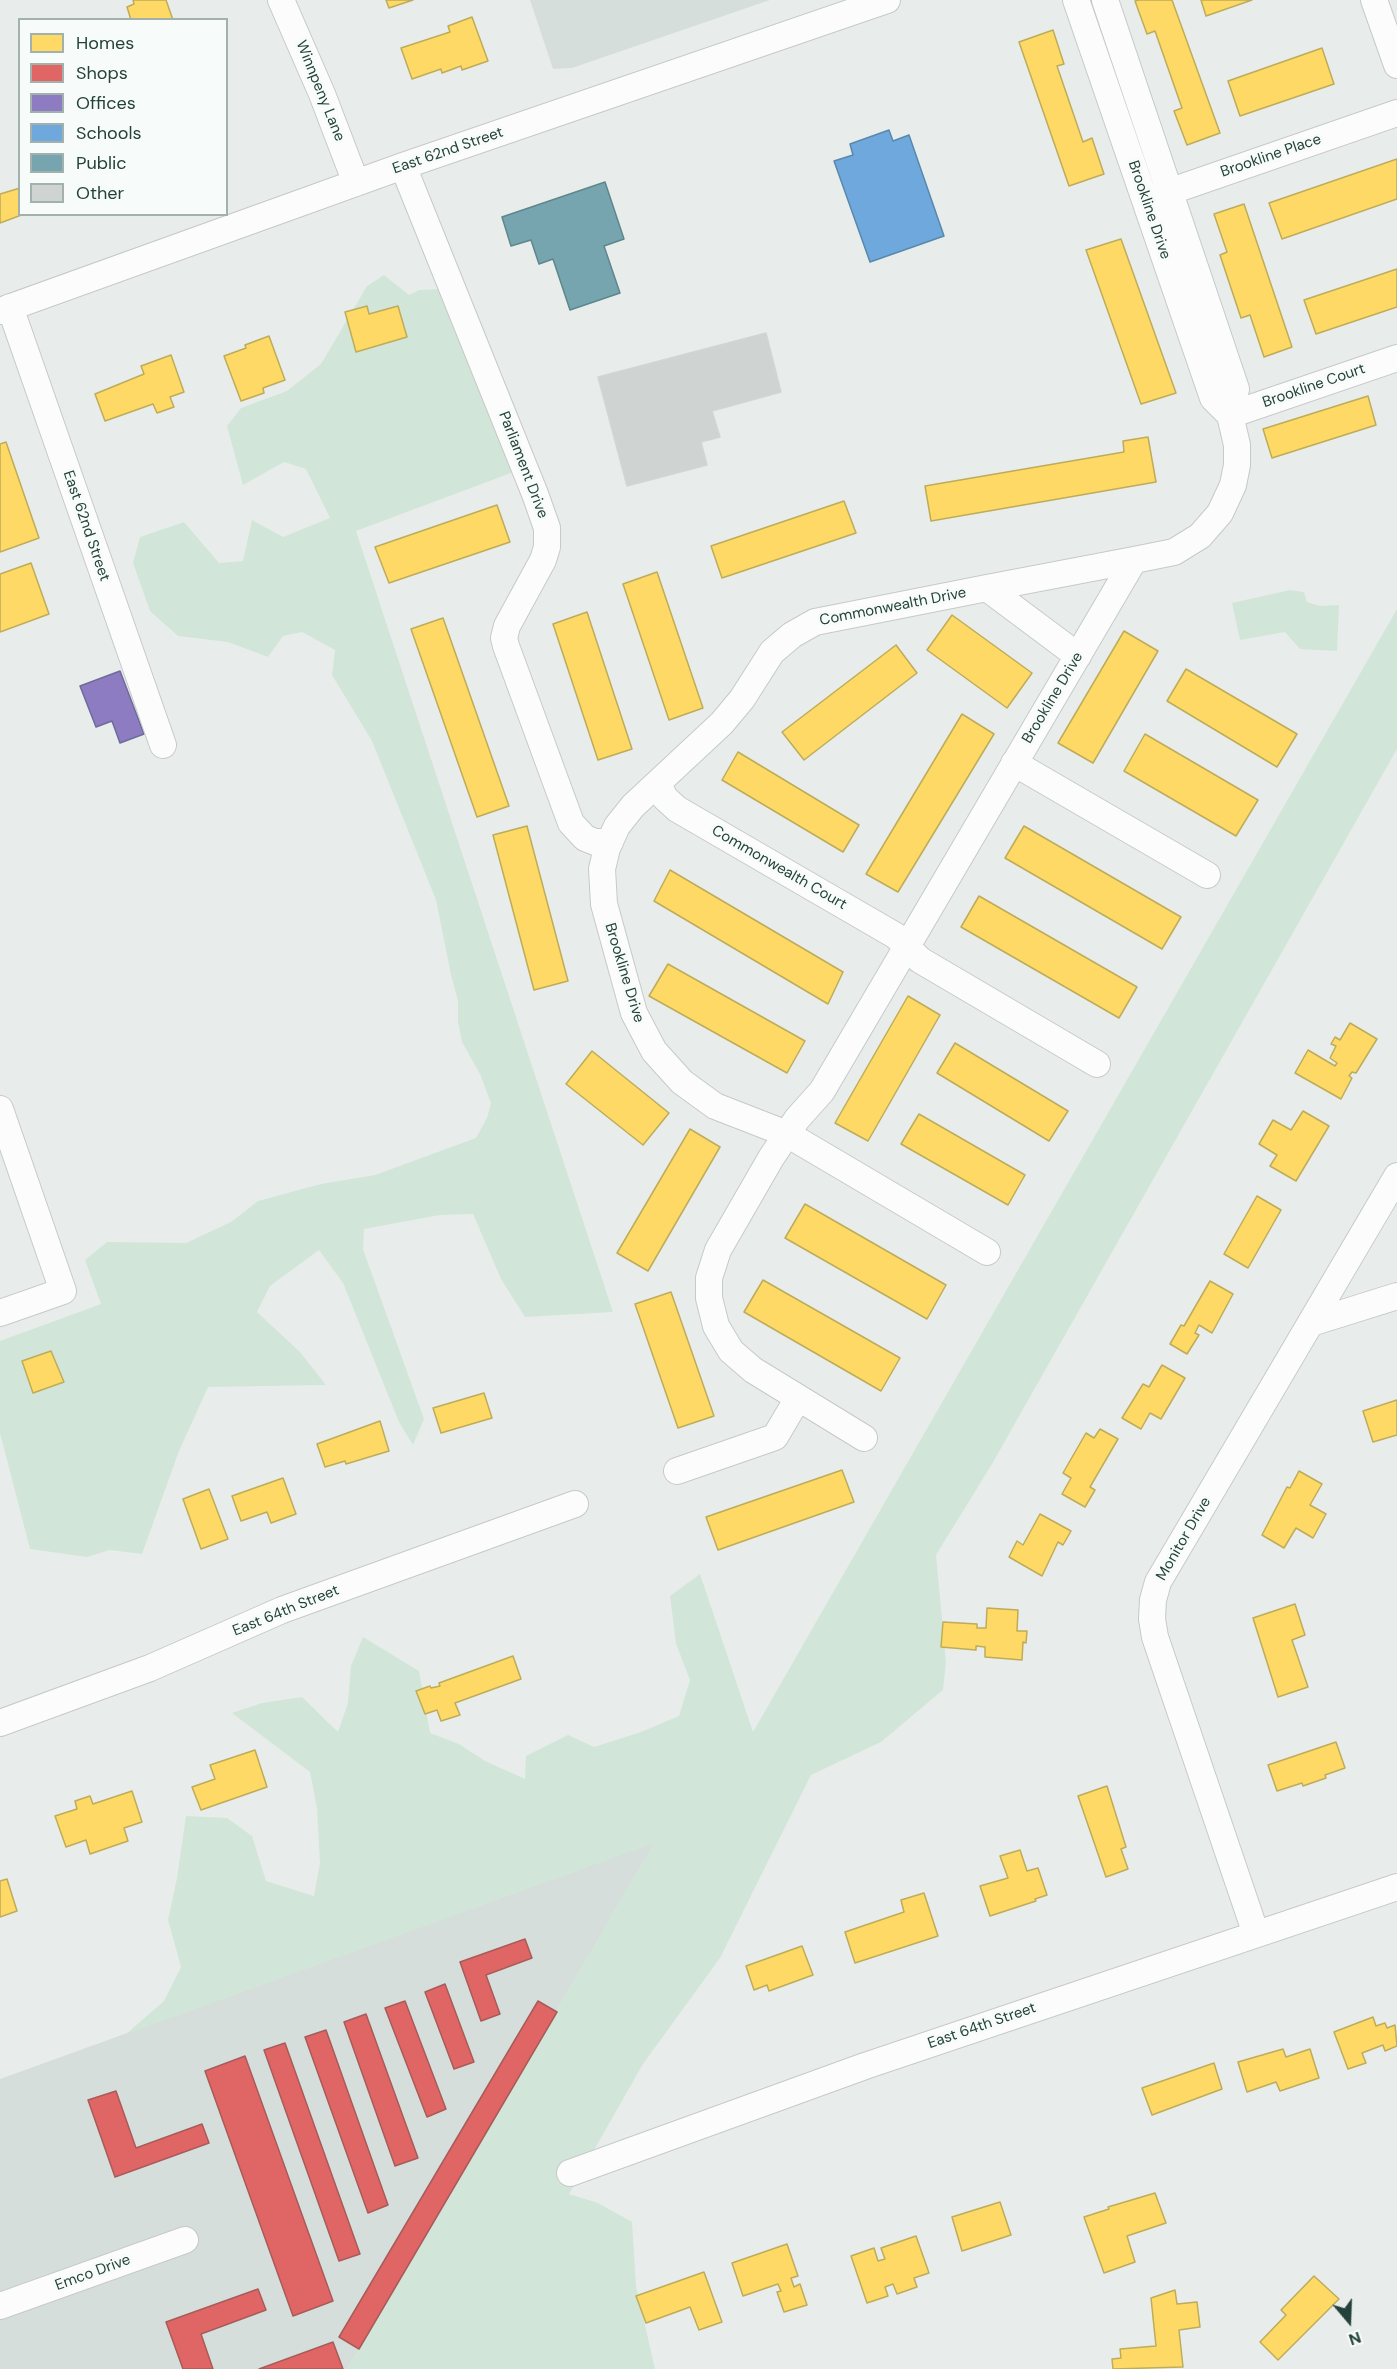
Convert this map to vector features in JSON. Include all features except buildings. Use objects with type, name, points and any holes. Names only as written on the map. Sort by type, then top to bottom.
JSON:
[{"type":"street","name":"Winnpeny Lane","points":[[281,0],[318,85],[356,183]]},
{"type":"street","name":"East 62nd Street","points":[[163,745],[5,309],[403,166],[887,0]]},
{"type":"street","name":"Brookline Drive","points":[[1076,0],[1213,398],[1230,415]]},
{"type":"street","name":"Brookline Drive","points":[[864,1437],[753,1370],[731,1351],[716,1326],[709,1298],[709,1278],[718,1250],[787,1134],[822,1091],[1134,560],[1174,552],[1200,536],[1220,513],[1233,485],[1237,465],[1237,445],[1230,415],[1236,389],[1105,0]]},
{"type":"street","points":[[1374,0],[1397,65]]},
{"type":"street","name":"Brookline Place","points":[[1145,200],[1397,113]]},
{"type":"street","name":"Parliament Drive","points":[[403,166],[546,524],[547,546],[543,560],[507,626],[504,638],[506,646],[571,823],[585,838],[595,842],[610,842]]},
{"type":"street","name":"Brookline Court","points":[[1230,415],[1397,358]]},
{"type":"street","name":"Commonwealth Drive","points":[[610,842],[617,826],[633,806],[722,723],[742,699],[772,652],[792,635],[823,620],[1134,560]]},
{"type":"street","name":"Commonwealth Drive","points":[[987,588],[1078,656]]},
{"type":"street","points":[[1014,763],[1207,875]]},
{"type":"street","name":"Commonwealth Court","points":[[658,784],[665,798],[677,809],[896,936],[906,947]]},
{"type":"street","name":"Brookline Drive","points":[[610,842],[602,876],[604,904],[631,1003],[638,1022],[654,1051],[682,1082],[715,1106],[787,1134]]},
{"type":"street","points":[[906,947],[920,960],[1097,1064]]},
{"type":"street","points":[[0,1109],[63,1291],[0,1313]]},
{"type":"street","points":[[787,1134],[987,1252]]},
{"type":"street","name":"Monitor Drive","points":[[1256,1934],[1155,1636],[1152,1606],[1158,1582],[1397,1176]]},
{"type":"street","points":[[1311,1323],[1397,1296]]},
{"type":"street","points":[[677,1471],[775,1437],[798,1398]]},
{"type":"street","name":"East 64th Street","points":[[0,1723],[150,1668],[282,1610],[574,1504]]},
{"type":"street","name":"East 64th Street","points":[[570,2173],[876,2062],[1397,1887]]},
{"type":"street","name":"Emco Drive","points":[[0,2306],[185,2240]]},
{"type":"shaded area","points":[[530,0],[770,0],[572,68],[553,69]]},
{"type":"shaded area","points":[[655,1842],[347,2369],[0,2369],[0,2079]]},
{"type":"green space","points":[[384,275],[409,295],[419,290],[463,288],[535,464],[356,531],[613,1312],[525,1317],[501,1279],[473,1214],[440,1215],[364,1229],[363,1249],[424,1419],[413,1445],[399,1422],[343,1283],[319,1250],[270,1286],[257,1312],[300,1352],[326,1385],[208,1387],[179,1451],[142,1554],[110,1550],[87,1557],[30,1549],[0,1433],[0,1341],[101,1304],[85,1260],[107,1242],[186,1243],[231,1222],[258,1201],[321,1184],[375,1175],[476,1138],[487,1118],[491,1103],[480,1074],[462,1042],[458,1022],[458,1001],[436,900],[372,741],[332,675],[335,650],[302,632],[283,636],[268,657],[228,642],[178,636],[150,611],[133,563],[140,537],[184,522],[219,563],[243,561],[252,520],[283,537],[330,518],[306,469],[284,462],[243,485],[227,426],[241,408],[287,391],[321,364],[367,286]]},
{"type":"green space","points":[[1290,590],[1304,592],[1307,602],[1320,606],[1339,605],[1337,651],[1300,649],[1285,632],[1240,640],[1232,603]]},
{"type":"green space","points":[[1397,609],[1397,749],[992,1464],[936,1555],[946,1662],[943,1690],[881,1742],[811,1775],[720,1958],[643,2064],[569,2194],[598,2203],[632,2222],[636,2286],[655,2369],[347,2369],[654,1843],[126,2034],[164,2001],[181,1967],[168,1920],[186,1816],[227,1818],[252,1836],[266,1881],[314,1896],[320,1863],[317,1808],[310,1772],[232,1713],[262,1703],[302,1697],[338,1732],[348,1703],[351,1666],[363,1637],[419,1671],[430,1733],[459,1744],[485,1761],[525,1779],[526,1756],[568,1735],[594,1747],[641,1732],[679,1716],[690,1680],[676,1644],[670,1596],[700,1574],[753,1732]]}]
